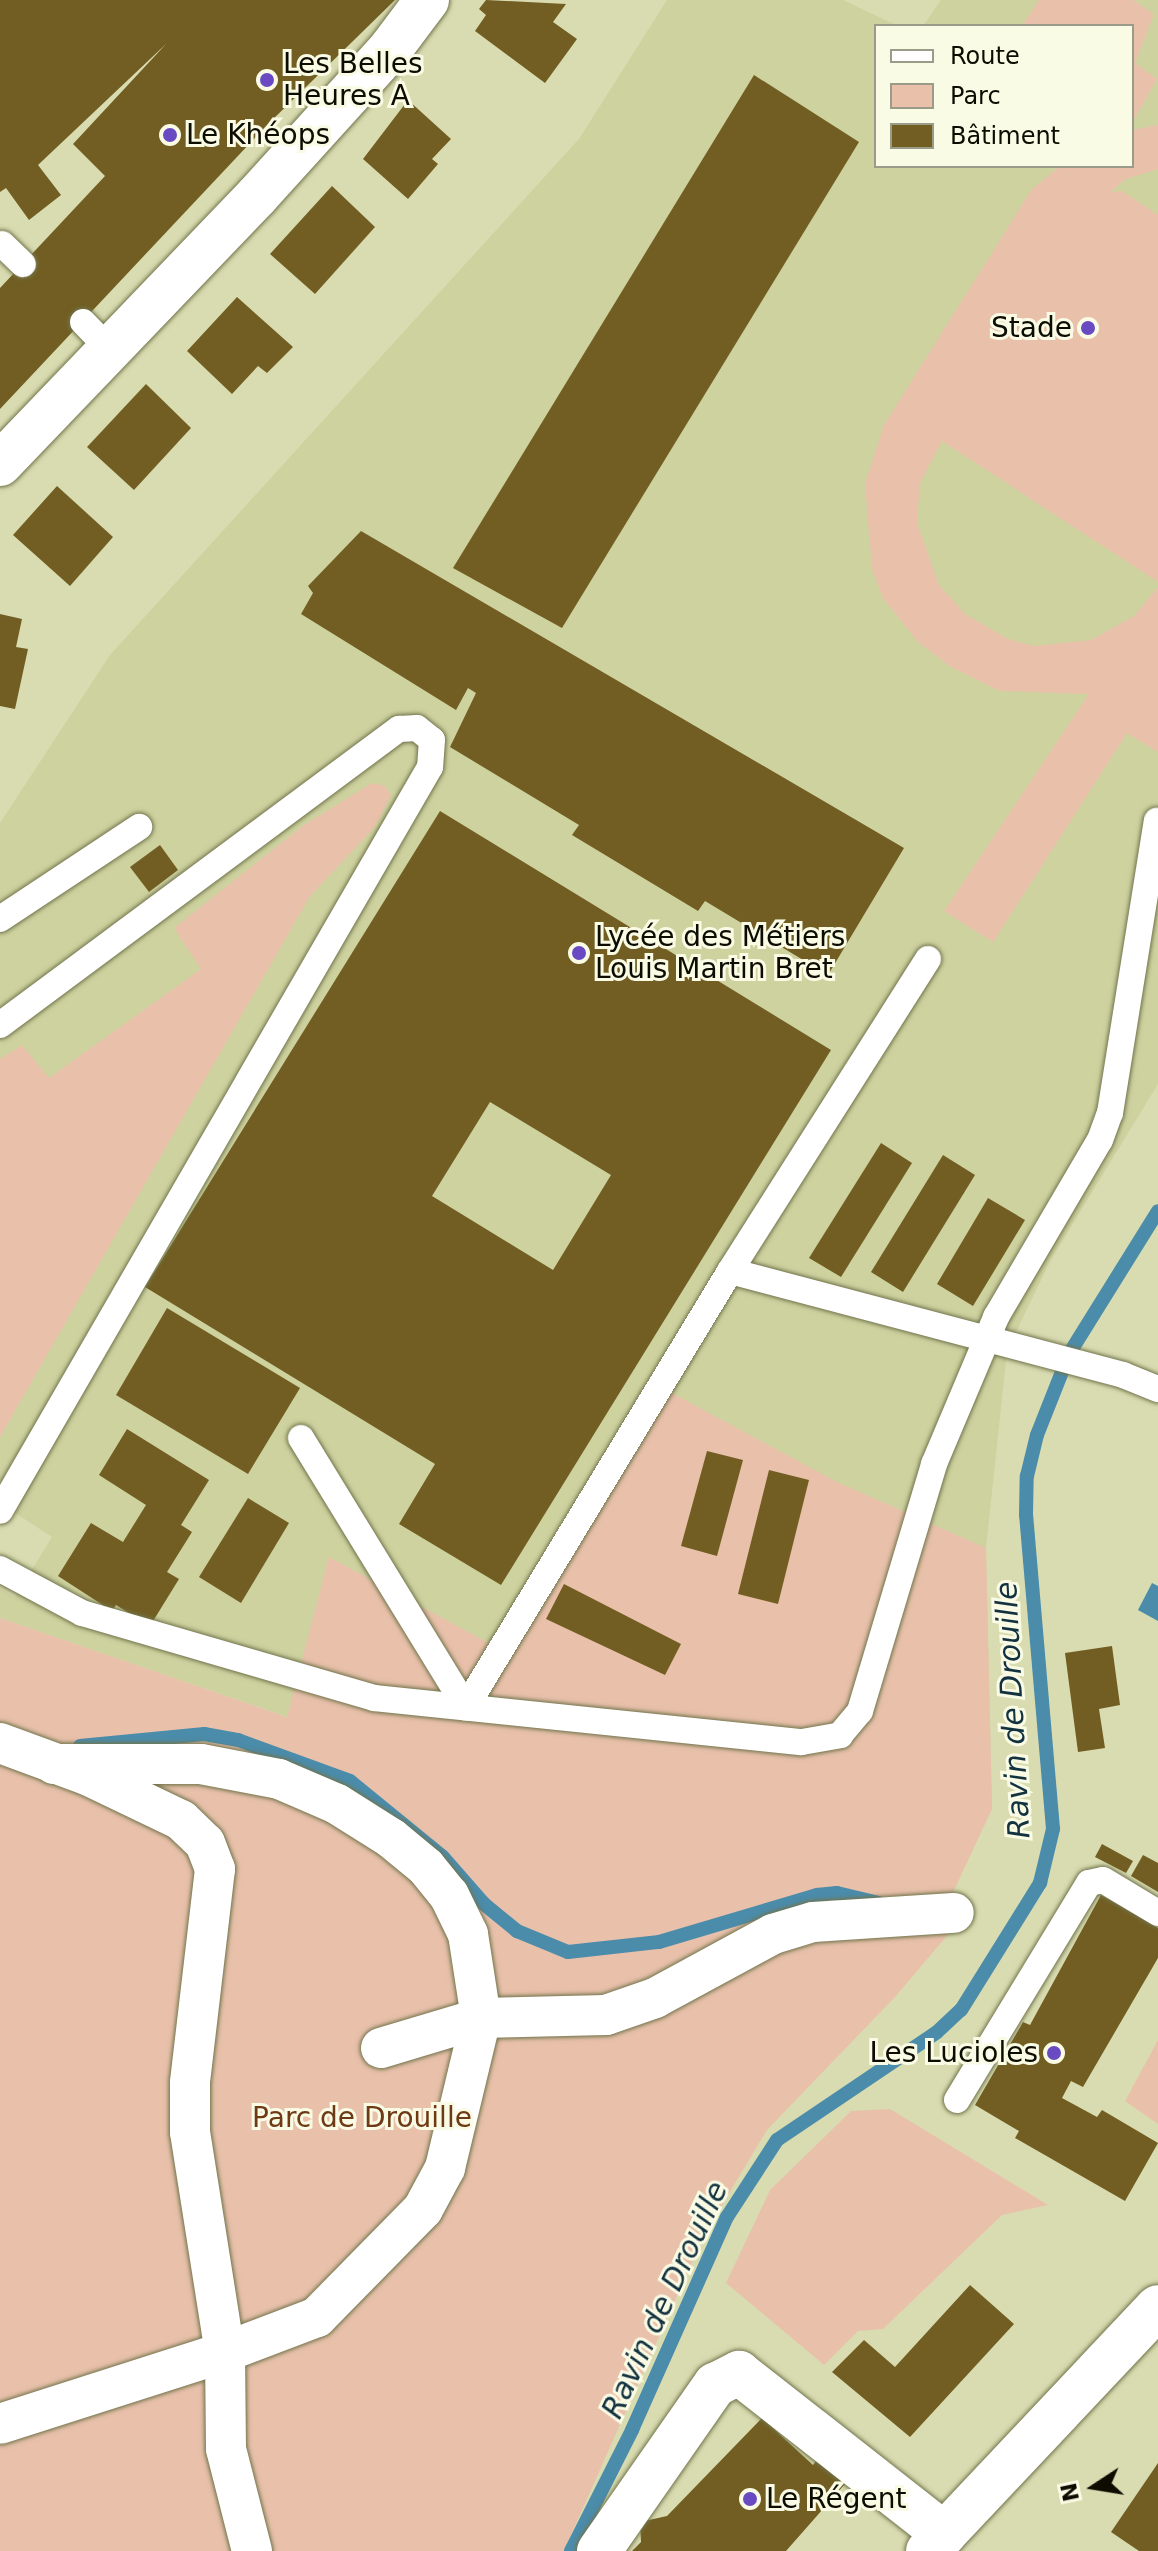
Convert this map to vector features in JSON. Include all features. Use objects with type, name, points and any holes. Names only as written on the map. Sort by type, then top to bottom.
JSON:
[{"type":"street","points":[[0,464],[96,336],[257,196],[391,48],[427,0]]},
{"type":"street","points":[[0,1743],[181,1820],[205,1843],[215,1869],[190,2083],[190,2132],[225,2352],[226,2449],[252,2551]]},
{"type":"street","points":[[0,2424],[225,2352],[317,2317],[423,2209],[445,2168],[481,2018],[468,1934],[449,1895],[414,1857],[337,1804],[279,1779],[201,1764],[54,1764]]},
{"type":"street","points":[[381,2048],[481,2018],[606,2015],[655,1998],[773,1934],[813,1922],[954,1913]]},
{"type":"street","points":[[599,2551],[715,2385],[739,2373],[936,2542],[1158,2307]]},
{"type":"lane","points":[[2,244],[23,264]]},
{"type":"lane","points":[[0,1025],[399,729],[417,728],[432,740],[430,767],[0,1511]]},
{"type":"lane","points":[[0,1569],[82,1613],[374,1698],[802,1742],[840,1735],[860,1711],[934,1464],[987,1338],[1100,1140],[1110,1113],[1157,821]]},
{"type":"lane","points":[[0,919],[139,827]]},
{"type":"lane","points":[[466,1707],[730,1271],[928,959]]},
{"type":"lane","points":[[730,1271],[987,1338],[1158,1389]]},
{"type":"lane","points":[[301,1438],[466,1707]]},
{"type":"lane","points":[[957,2100],[1089,1883],[1103,1880],[1158,1913]]},
{"type":"shaded area","name":"Lycée des Métiers Louis Martin Bret","points":[[667,0],[843,0],[894,24],[874,24],[874,168],[1134,168],[1134,24],[924,24],[941,0],[1158,0],[1158,1084],[1051,1259],[1007,1351],[986,1548],[992,1809],[288,1717],[0,1618],[0,1589],[15,1597],[52,1537],[0,1503],[0,823],[110,655],[579,139]]},
{"type":"green space","points":[[1039,0],[1133,0],[1154,14],[1135,63],[1157,79],[1134,119],[1134,24],[1023,24]]},
{"type":"green space","points":[[1158,125],[1158,169],[1126,179],[1110,192],[1122,191],[1158,215],[1158,582],[942,441],[920,483],[917,523],[939,585],[965,614],[1008,639],[1034,646],[1091,640],[1134,616],[1158,587],[1158,752],[1127,733],[993,942],[944,911],[1089,694],[1000,691],[951,667],[918,642],[883,598],[872,569],[865,484],[884,425],[1032,189],[1058,168],[1134,168],[1134,130]]},
{"type":"green space","points":[[372,783],[385,786],[391,795],[375,827],[310,896],[0,1437],[0,1059],[22,1045],[49,1078],[201,969],[174,928],[304,825]]},
{"type":"green space","name":"Parc de Drouille","points":[[659,1386],[835,1481],[986,1548],[992,1809],[943,1914],[968,1911],[895,1997],[767,2130],[704,2235],[564,2551],[0,2551],[0,1618],[287,1717],[329,1557],[498,1648]]},
{"type":"green space","points":[[1158,2040],[1158,2124],[1125,2101]]},
{"type":"green space","points":[[890,2109],[1048,2205],[1002,2215],[883,2329],[858,2331],[824,2365],[726,2283],[770,2190],[851,2111]]},
{"type":"water","points":[[1152,1583],[1158,1586],[1158,1621],[1138,1610]]},
{"type":"building","points":[[0,0],[395,0],[266,126],[0,409],[0,288],[105,176],[73,144],[166,44],[38,165],[61,195],[29,220],[6,188],[0,192]]},
{"type":"building","points":[[486,0],[566,4],[553,22],[577,39],[545,83],[475,31],[486,15],[479,9]]},
{"type":"building","points":[[754,75],[859,142],[562,628],[453,568]]},
{"type":"building","points":[[408,100],[451,139],[432,159],[438,164],[408,199],[363,159]]},
{"type":"building","points":[[332,186],[375,227],[315,294],[270,254]]},
{"type":"building","points":[[237,297],[293,347],[267,373],[258,366],[232,394],[187,351]]},
{"type":"building","points":[[146,384],[191,428],[134,490],[87,447]]},
{"type":"building","points":[[57,486],[113,537],[70,586],[13,535]]},
{"type":"building","points":[[361,531],[904,848],[828,975],[705,901],[698,911],[572,835],[579,825],[450,747],[476,693],[468,688],[456,710],[301,614],[313,593],[308,586]]},
{"type":"building","points":[[0,614],[22,619],[16,647],[28,649],[15,709],[0,706]]},
{"type":"building","points":[[440,811],[831,1050],[501,1585],[399,1524],[435,1464],[145,1287]],"holes":[[[490,1102],[611,1175],[553,1270],[432,1196]]]},
{"type":"building","points":[[160,845],[178,870],[149,892],[130,867]]},
{"type":"building","points":[[881,1143],[912,1163],[841,1277],[809,1258]]},
{"type":"building","points":[[943,1155],[975,1175],[903,1292],[871,1272]]},
{"type":"building","points":[[988,1198],[1025,1220],[973,1306],[937,1284]]},
{"type":"building","points":[[167,1308],[300,1388],[248,1474],[116,1395]]},
{"type":"building","points":[[127,1429],[209,1480],[181,1525],[192,1532],[167,1572],[179,1579],[150,1626],[116,1605],[112,1611],[58,1576],[91,1523],[123,1542],[146,1505],[99,1475]]},
{"type":"building","points":[[707,1451],[743,1460],[717,1556],[681,1546]]},
{"type":"building","points":[[769,1470],[809,1480],[778,1604],[738,1594]]},
{"type":"building","points":[[248,1498],[289,1523],[241,1603],[199,1577]]},
{"type":"building","points":[[564,1584],[681,1644],[665,1675],[546,1619]]},
{"type":"building","points":[[1112,1646],[1120,1705],[1099,1709],[1105,1748],[1078,1752],[1065,1653]]},
{"type":"building","points":[[1102,1844],[1133,1861],[1126,1873],[1095,1857]]},
{"type":"building","points":[[1143,1855],[1158,1863],[1158,1892],[1131,1876]]},
{"type":"building","name":"Les Lucioles","points":[[1101,1895],[1158,1928],[1158,1958],[1083,2087],[1071,2081],[1062,2098],[1097,2117],[1102,2110],[1158,2143],[1125,2201],[1015,2138],[1019,2131],[975,2105],[1023,2022],[1030,2025]]},
{"type":"building","points":[[970,2285],[1014,2324],[910,2437],[832,2372],[864,2340],[895,2367]]},
{"type":"building","name":"Le Régent","points":[[762,2418],[813,2465],[816,2461],[845,2484],[786,2551],[632,2551],[641,2542],[640,2522],[667,2516]]},
{"type":"building","points":[[1158,2463],[1158,2551],[1139,2551],[1111,2532]]},
{"type":"waterway","name":"Ravin de Drouille","points":[[571,2551],[632,2430],[727,2217],[777,2140],[937,2032],[961,2010],[1040,1883],[1053,1829],[1026,1515],[1027,1476],[1037,1435],[1069,1354],[1158,1211]]},
{"type":"waterway","points":[[80,1746],[204,1734],[238,1740],[350,1781],[443,1857],[484,1904],[517,1931],[568,1952],[659,1942],[817,1895],[837,1893],[879,1903]]},
{"type":"place","name":"Les Belles Heures A","points":[[267,80]]},
{"type":"place","name":"Le Khéops","points":[[170,135]]},
{"type":"place","name":"Stade","points":[[1088,328]]},
{"type":"place","name":"Lycée des Métiers Louis Martin Bret","points":[[579,953]]},
{"type":"place","name":"Les Lucioles","points":[[1054,2053]]},
{"type":"place","name":"Le Régent","points":[[750,2499]]}]
